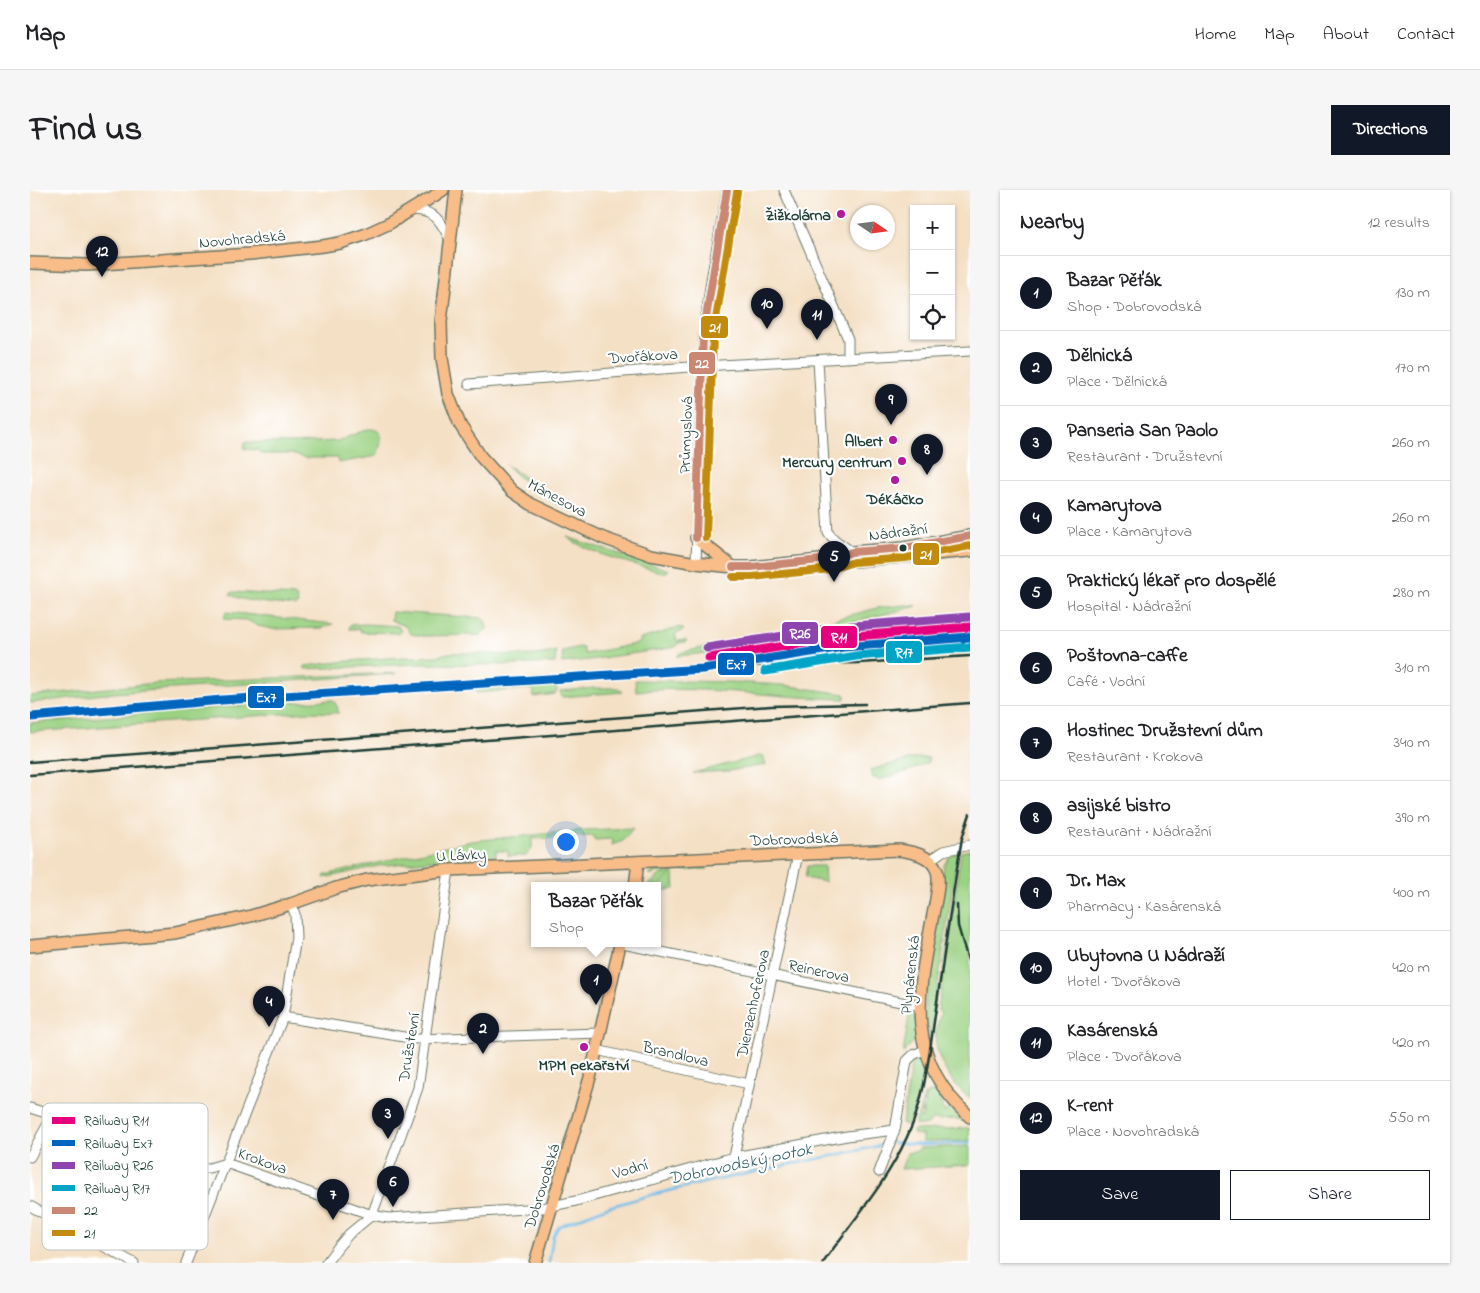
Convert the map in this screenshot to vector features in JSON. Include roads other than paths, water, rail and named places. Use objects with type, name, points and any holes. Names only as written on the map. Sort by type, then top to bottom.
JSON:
[{"type":"main road","name":"Mánesova","points":[[456,190],[441,322],[442,358],[448,394],[460,425],[481,457],[512,491],[531,504],[603,538],[651,555],[696,563]]},
{"type":"main road","name":"Novohradská","points":[[30,263],[87,265],[250,254],[323,246],[340,243],[364,235],[414,210],[435,195]]},
{"type":"main road","name":"Nádražní","points":[[830,559],[852,552],[904,548],[970,536]]},
{"type":"main road","points":[[696,538],[733,567]]},
{"type":"main road","name":"Nádražní","points":[[696,563],[751,567],[830,559],[855,561],[970,551]]},
{"type":"main road","name":"Dobrovodská","points":[[638,862],[899,850],[920,854],[930,860]]},
{"type":"main road","name":"Plynárenská","points":[[924,1050],[920,1030],[920,1006],[937,893],[937,872],[930,860]]},
{"type":"main road","points":[[636,882],[638,862]]},
{"type":"main road","name":"U Lávky","points":[[30,946],[175,933],[201,928],[291,904],[336,888],[366,880],[449,870],[638,862]]},
{"type":"main road","name":"Dobrovodská","points":[[535,1263],[574,1132],[621,947]]},
{"type":"main road","points":[[924,1050],[937,1078],[949,1096],[970,1117]]},
{"type":"street","name":"Průmyslová","points":[[696,563],[704,328],[727,190]]},
{"type":"street","points":[[784,190],[848,339],[848,358]]},
{"type":"street","points":[[414,210],[428,211],[436,216],[450,239]]},
{"type":"street","name":"Dvořákova","points":[[469,384],[702,366],[970,351]]},
{"type":"street","points":[[818,360],[828,533],[852,552]]},
{"type":"street","points":[[930,860],[943,851],[970,845]]},
{"type":"street","name":"Dienzenhoferova","points":[[734,1157],[774,975],[798,854]]},
{"type":"street","name":"Družstevní","points":[[372,1215],[418,1088],[449,870]]},
{"type":"street","points":[[208,1207],[283,1017],[296,938],[297,923],[291,904]]},
{"type":"street","name":"Reinerova","points":[[637,947],[920,1006]]},
{"type":"street","points":[[283,1017],[410,1038],[600,1033]]},
{"type":"street","name":"Brandlova","points":[[596,1050],[749,1084]]},
{"type":"street","points":[[879,1172],[893,1134],[907,1061],[913,1055],[924,1050]]},
{"type":"street","name":"Krokova","points":[[30,1108],[42,1112]]},
{"type":"street","name":"Vodní","points":[[372,1215],[396,1218],[542,1208],[576,1201],[734,1157],[848,1136],[893,1134]]},
{"type":"street","points":[[30,1157],[42,1135]]},
{"type":"street","name":"Krokova","points":[[208,1168],[226,1162],[372,1215]]},
{"type":"street","points":[[30,1206],[42,1213]]},
{"type":"street","points":[[326,1263],[349,1234],[372,1215]]},
{"type":"street","points":[[110,1250],[134,1263]]},
{"type":"street","points":[[186,1263],[191,1250]]},
{"type":"waterway","name":"Dobrovodský potok","points":[[893,1143],[920,1145],[970,1143]]},
{"type":"waterway","name":"Dobrovodský potok","points":[[549,1263],[553,1236],[559,1226],[605,1208],[703,1183],[888,1144]]},
{"type":"railway","points":[[603,672],[702,667],[858,663],[970,656]]},
{"type":"railway","points":[[30,775],[970,703]]},
{"type":"railway","points":[[30,762],[771,706],[865,704]]},
{"type":"railway","points":[[823,1263],[889,1171],[907,1137],[918,1108],[928,1061],[962,838],[970,814]]},
{"type":"railway","points":[[957,905],[958,926],[970,967]]},
{"type":"rail line","name":"R26","points":[[707,648],[840,627],[969,617]]},
{"type":"rail line","name":"R11","points":[[709,658],[842,637],[970,627]]},
{"type":"rail line","name":"Ex7","points":[[31,717],[222,700],[703,669],[843,647],[970,637]]},
{"type":"rail line","name":"R17","points":[[765,671],[856,656],[970,647]]},
{"type":"place","name":"Žižkolárna","points":[[841,214]]},
{"type":"place","name":"K-rent","points":[[102,277]]},
{"type":"place","name":"Ubytovna U Nádraží","points":[[767,329]]},
{"type":"place","name":"Kasárenská","points":[[817,340]]},
{"type":"place","name":"Dr. Max","points":[[891,425]]},
{"type":"place","name":"Albert","points":[[893,440]]},
{"type":"place","name":"Mercury centrum","points":[[902,461]]},
{"type":"place","name":"asijské bistro","points":[[927,475]]},
{"type":"place","name":"DéKáčko","points":[[895,480]]},
{"type":"place","name":"Praktický lékař pro dospělé","points":[[834,582]]},
{"type":"place","name":"Bazar Pěťák","points":[[596,1005]]},
{"type":"place","name":"Kamarytova","points":[[269,1027]]},
{"type":"place","name":"MPM pekařství","points":[[584,1047]]},
{"type":"place","name":"Dělnická","points":[[483,1054]]},
{"type":"place","name":"Panseria San Paolo","points":[[388,1139]]},
{"type":"place","name":"Poštovna-caffe","points":[[393,1207]]},
{"type":"place","name":"Hostinec Družstevní dům","points":[[333,1220]]}]
